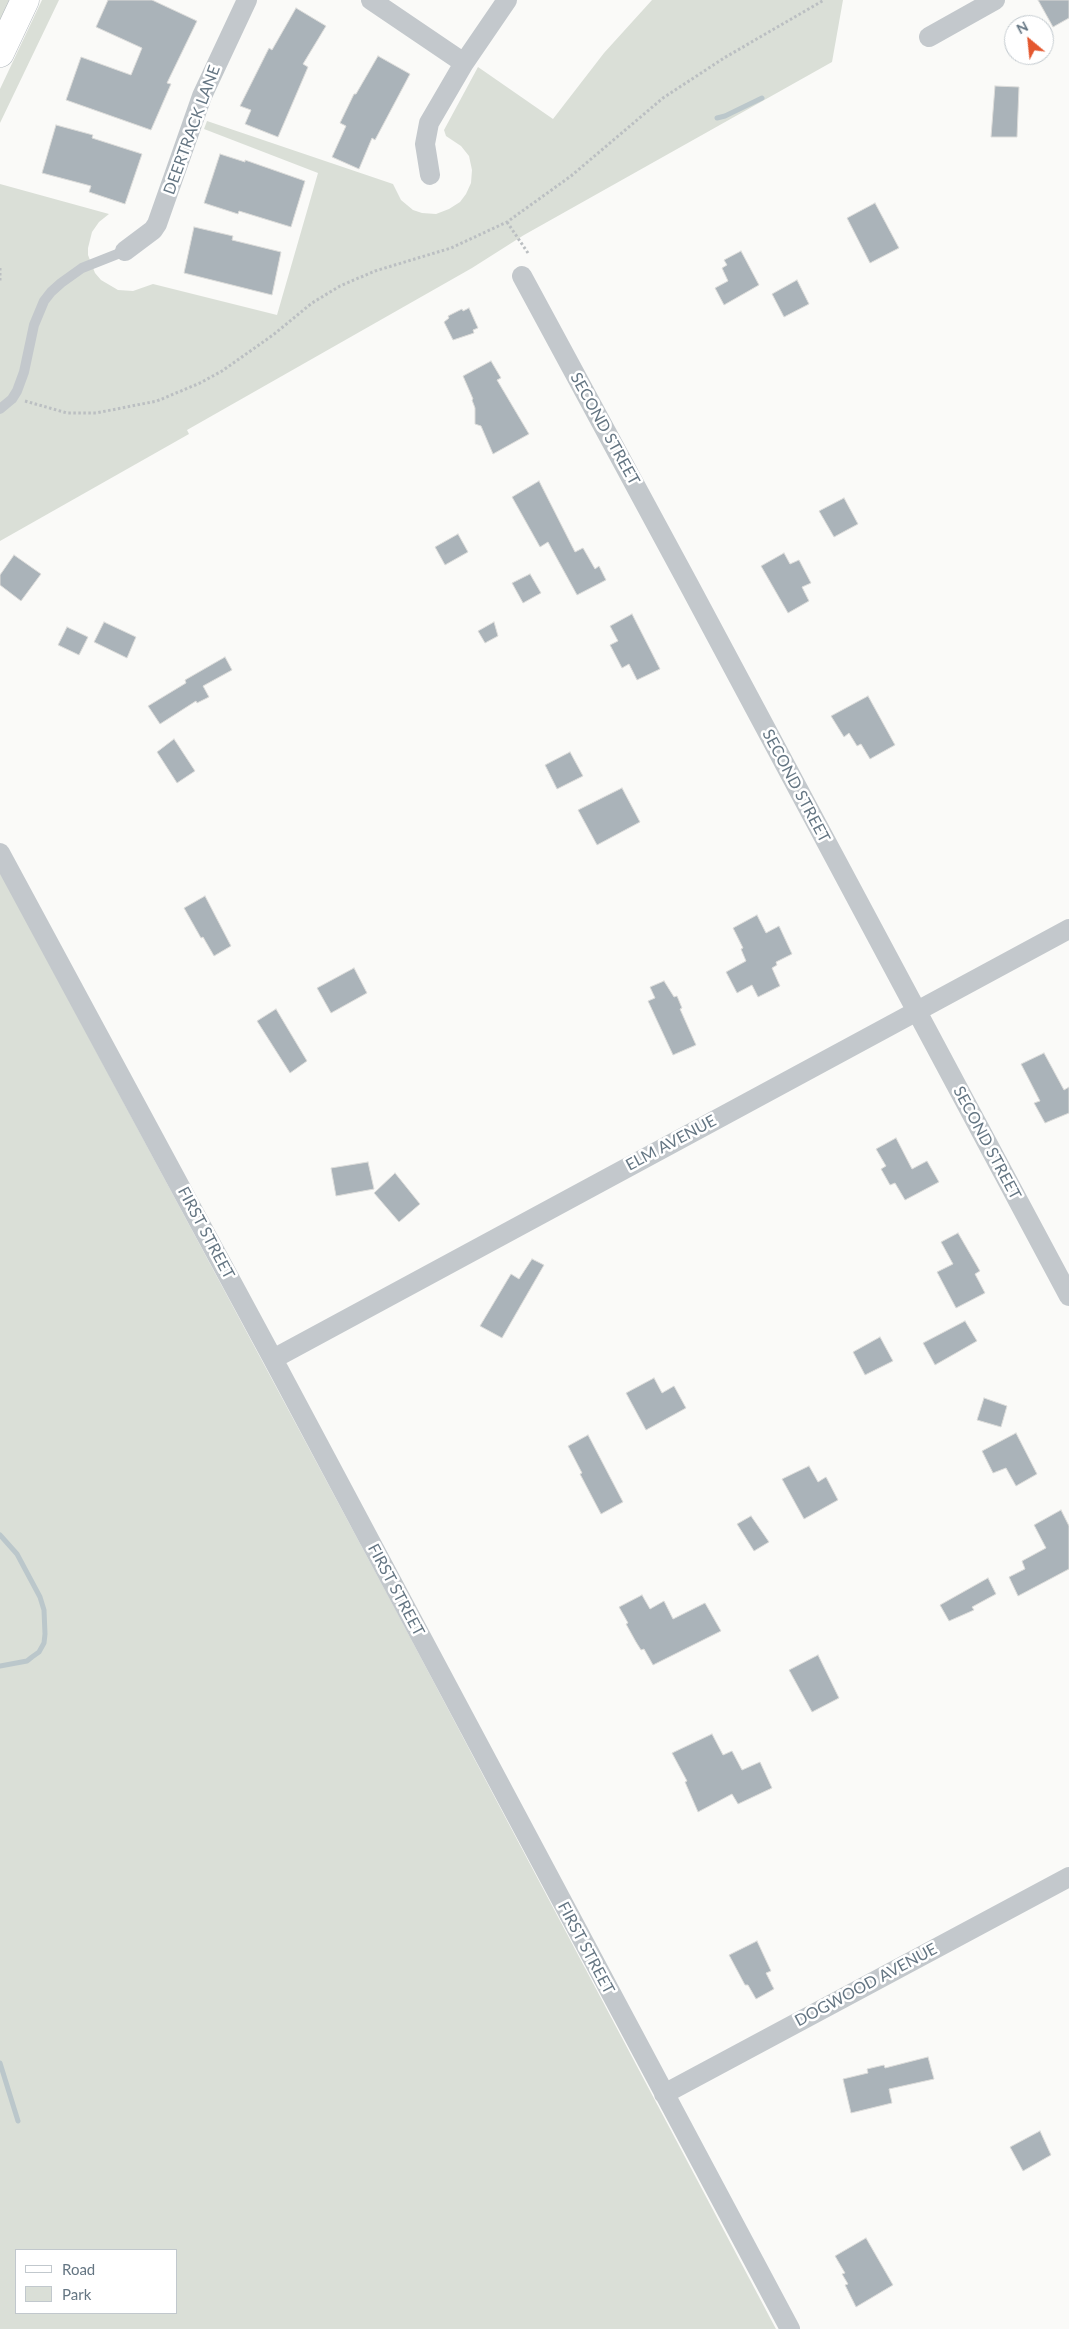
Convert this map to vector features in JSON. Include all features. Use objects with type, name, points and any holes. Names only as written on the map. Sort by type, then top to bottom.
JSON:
[{"type":"main road","points":[[0,53],[25,0]]},
{"type":"street","name":"DEERTRACK LANE","points":[[126,251],[157,224],[202,96],[247,0]]},
{"type":"street","points":[[371,0],[464,63]]},
{"type":"street","points":[[430,175],[424,144],[426,132],[464,63],[507,0]]},
{"type":"street","points":[[929,37],[996,0]]},
{"type":"street","name":"SECOND STREET","points":[[522,276],[1069,1296]]},
{"type":"street","name":"FIRST STREET","points":[[0,853],[274,1359],[790,2329]]},
{"type":"street","name":"ELM AVENUE","points":[[274,1359],[1069,929]]},
{"type":"street","name":"DOGWOOD AVENUE","points":[[664,2094],[1069,1877]]},
{"type":"lane","points":[[0,409],[12,399],[21,382],[34,325],[44,301],[61,283],[72,275],[126,251]]},
{"type":"path","points":[[12,399],[67,413],[86,414],[146,404],[175,395],[222,371],[273,335],[312,303],[340,286],[366,274],[451,248],[507,222],[566,180],[664,98],[724,58],[824,0]]},
{"type":"path","points":[[507,222],[528,253]]},
{"type":"path","points":[[0,268],[0,282]]},
{"type":"green space","points":[[0,0],[12,0],[0,25]]},
{"type":"green space","points":[[42,0],[59,0],[0,123],[0,89]]},
{"type":"green space","points":[[652,0],[843,0],[832,62],[524,235],[472,268],[187,430],[189,434],[0,541],[0,184],[109,214],[99,222],[92,232],[88,255],[95,273],[101,280],[118,290],[133,291],[153,284],[277,315],[318,173],[204,129],[207,121],[393,184],[401,200],[413,210],[436,214],[460,202],[471,183],[472,170],[469,156],[461,146],[446,136],[444,130],[478,67],[553,119],[604,53]]},
{"type":"green space","points":[[0,872],[393,1605],[776,2329],[0,2329]]},
{"type":"building","points":[[108,0],[152,0],[197,21],[167,83],[171,84],[151,130],[66,100],[81,57],[131,75],[142,48],[96,27]]},
{"type":"building","points":[[1038,0],[1069,0],[1069,18],[1054,26],[1054,15],[1046,15]]},
{"type":"building","points":[[296,8],[326,26],[303,64],[308,67],[278,137],[245,124],[251,110],[240,106],[269,48],[272,50]]},
{"type":"building","points":[[378,56],[410,74],[375,140],[372,138],[359,169],[332,157],[346,126],[340,123],[354,94],[356,94]]},
{"type":"building","points":[[995,86],[1019,87],[1017,137],[991,137]]},
{"type":"building","points":[[56,125],[93,135],[92,138],[142,154],[125,204],[89,192],[91,186],[42,173]]},
{"type":"building","points":[[220,154],[245,162],[245,160],[305,181],[291,227],[239,211],[238,214],[204,203]]},
{"type":"building","points":[[875,203],[899,248],[870,263],[847,218]]},
{"type":"building","points":[[194,227],[233,236],[232,240],[281,252],[272,295],[184,273]]},
{"type":"building","points":[[741,251],[759,285],[724,305],[715,288],[728,281],[722,268],[727,265],[724,260]]},
{"type":"building","points":[[797,280],[809,304],[784,317],[772,294]]},
{"type":"building","points":[[469,308],[478,328],[473,330],[474,333],[453,340],[444,322],[449,318],[448,316],[462,309],[463,311]]},
{"type":"building","points":[[491,361],[501,378],[497,380],[529,434],[493,454],[481,426],[475,424],[473,399],[463,376]]},
{"type":"building","points":[[539,481],[575,552],[583,548],[595,569],[599,566],[606,580],[577,595],[548,542],[540,547],[512,497]]},
{"type":"building","points":[[844,498],[858,524],[834,537],[819,511]]},
{"type":"building","points":[[458,534],[468,552],[445,565],[435,547]]},
{"type":"building","points":[[784,553],[790,564],[799,560],[811,583],[802,587],[809,601],[788,613],[761,566]]},
{"type":"building","points":[[14,555],[41,574],[21,601],[0,585],[0,575]]},
{"type":"building","points":[[530,574],[541,593],[523,603],[512,583]]},
{"type":"building","points":[[632,614],[660,669],[637,680],[629,664],[622,668],[610,645],[618,641],[610,626]]},
{"type":"building","points":[[104,622],[136,637],[127,658],[94,642]]},
{"type":"building","points":[[494,622],[498,636],[485,643],[478,631]]},
{"type":"building","points":[[67,627],[88,637],[79,655],[58,645]]},
{"type":"building","points":[[225,657],[232,670],[203,686],[209,697],[197,703],[196,701],[160,724],[148,706],[186,683],[185,680]]},
{"type":"building","points":[[868,696],[895,745],[870,759],[861,744],[857,746],[849,733],[844,737],[831,716]]},
{"type":"building","points":[[174,739],[195,771],[177,783],[157,752]]},
{"type":"building","points":[[570,752],[583,776],[557,789],[545,765]]},
{"type":"building","points":[[622,788],[640,822],[597,845],[578,810]]},
{"type":"building","points":[[205,896],[231,946],[214,956],[184,908]]},
{"type":"building","points":[[757,915],[766,933],[779,926],[792,954],[776,962],[777,965],[772,968],[780,986],[758,997],[752,985],[737,993],[726,972],[746,961],[741,949],[743,948],[733,928]]},
{"type":"building","points":[[354,968],[367,993],[331,1013],[317,988]]},
{"type":"building","points":[[664,981],[674,997],[677,996],[682,1008],[680,1009],[696,1045],[673,1055],[648,1001],[655,998],[650,987]]},
{"type":"building","points":[[276,1009],[307,1061],[290,1073],[257,1021]]},
{"type":"building","points":[[1044,1053],[1064,1090],[1069,1087],[1069,1113],[1045,1123],[1034,1103],[1040,1101],[1021,1064]]},
{"type":"building","points":[[896,1138],[912,1169],[927,1161],[939,1182],[905,1200],[895,1183],[890,1185],[881,1169],[886,1166],[876,1149]]},
{"type":"building","points":[[368,1162],[374,1189],[336,1196],[331,1168]]},
{"type":"building","points":[[395,1173],[420,1204],[399,1222],[374,1193]]},
{"type":"building","points":[[958,1233],[980,1271],[975,1274],[985,1293],[956,1308],[937,1272],[953,1264],[941,1242]]},
{"type":"building","points":[[532,1259],[544,1265],[502,1338],[480,1326],[511,1274],[519,1279]]},
{"type":"building","points":[[965,1321],[977,1341],[935,1365],[923,1343]]},
{"type":"building","points":[[880,1337],[893,1361],[865,1375],[853,1352]]},
{"type":"building","points":[[654,1378],[662,1393],[674,1386],[686,1408],[646,1430],[626,1393]]},
{"type":"building","points":[[984,1398],[1007,1406],[1001,1427],[977,1420]]},
{"type":"building","points":[[1016,1433],[1037,1474],[1016,1486],[1006,1468],[993,1473],[982,1451]]},
{"type":"building","points":[[588,1435],[623,1502],[601,1514],[568,1446]]},
{"type":"building","points":[[809,1466],[818,1482],[826,1477],[838,1500],[804,1519],[782,1479]]},
{"type":"building","points":[[1061,1510],[1069,1526],[1069,1569],[1018,1596],[1009,1577],[1025,1569],[1022,1561],[1046,1548],[1034,1525]]},
{"type":"building","points":[[751,1516],[769,1542],[754,1551],[737,1524]]},
{"type":"building","points":[[988,1578],[996,1594],[972,1607],[974,1610],[949,1621],[940,1605]]},
{"type":"building","points":[[642,1595],[650,1609],[664,1601],[673,1619],[705,1603],[721,1631],[653,1665],[644,1649],[641,1650],[636,1642],[619,1607]]},
{"type":"building","points":[[818,1655],[839,1698],[812,1712],[789,1670]]},
{"type":"building","points":[[712,1734],[723,1755],[732,1751],[742,1770],[760,1762],[772,1788],[738,1804],[732,1794],[698,1812],[685,1782],[687,1781],[672,1753]]},
{"type":"building","points":[[757,1941],[771,1971],[766,1973],[774,1989],[756,1999],[748,1985],[745,1985],[729,1955]]},
{"type":"building","points":[[928,2057],[934,2079],[889,2089],[892,2103],[851,2113],[843,2079],[868,2073],[867,2069],[884,2065],[885,2068]]},
{"type":"building","points":[[1040,2131],[1051,2155],[1023,2171],[1010,2147]]},
{"type":"building","points":[[866,2238],[893,2285],[856,2307],[845,2285],[848,2284],[842,2274],[845,2273],[835,2256]]},
{"type":"waterway","points":[[717,118],[762,98]]},
{"type":"waterway","points":[[0,1535],[17,1554],[40,1597],[44,1610],[45,1634],[44,1643],[39,1652],[27,1661],[0,1666]]},
{"type":"waterway","points":[[0,2063],[18,2121]]}]
